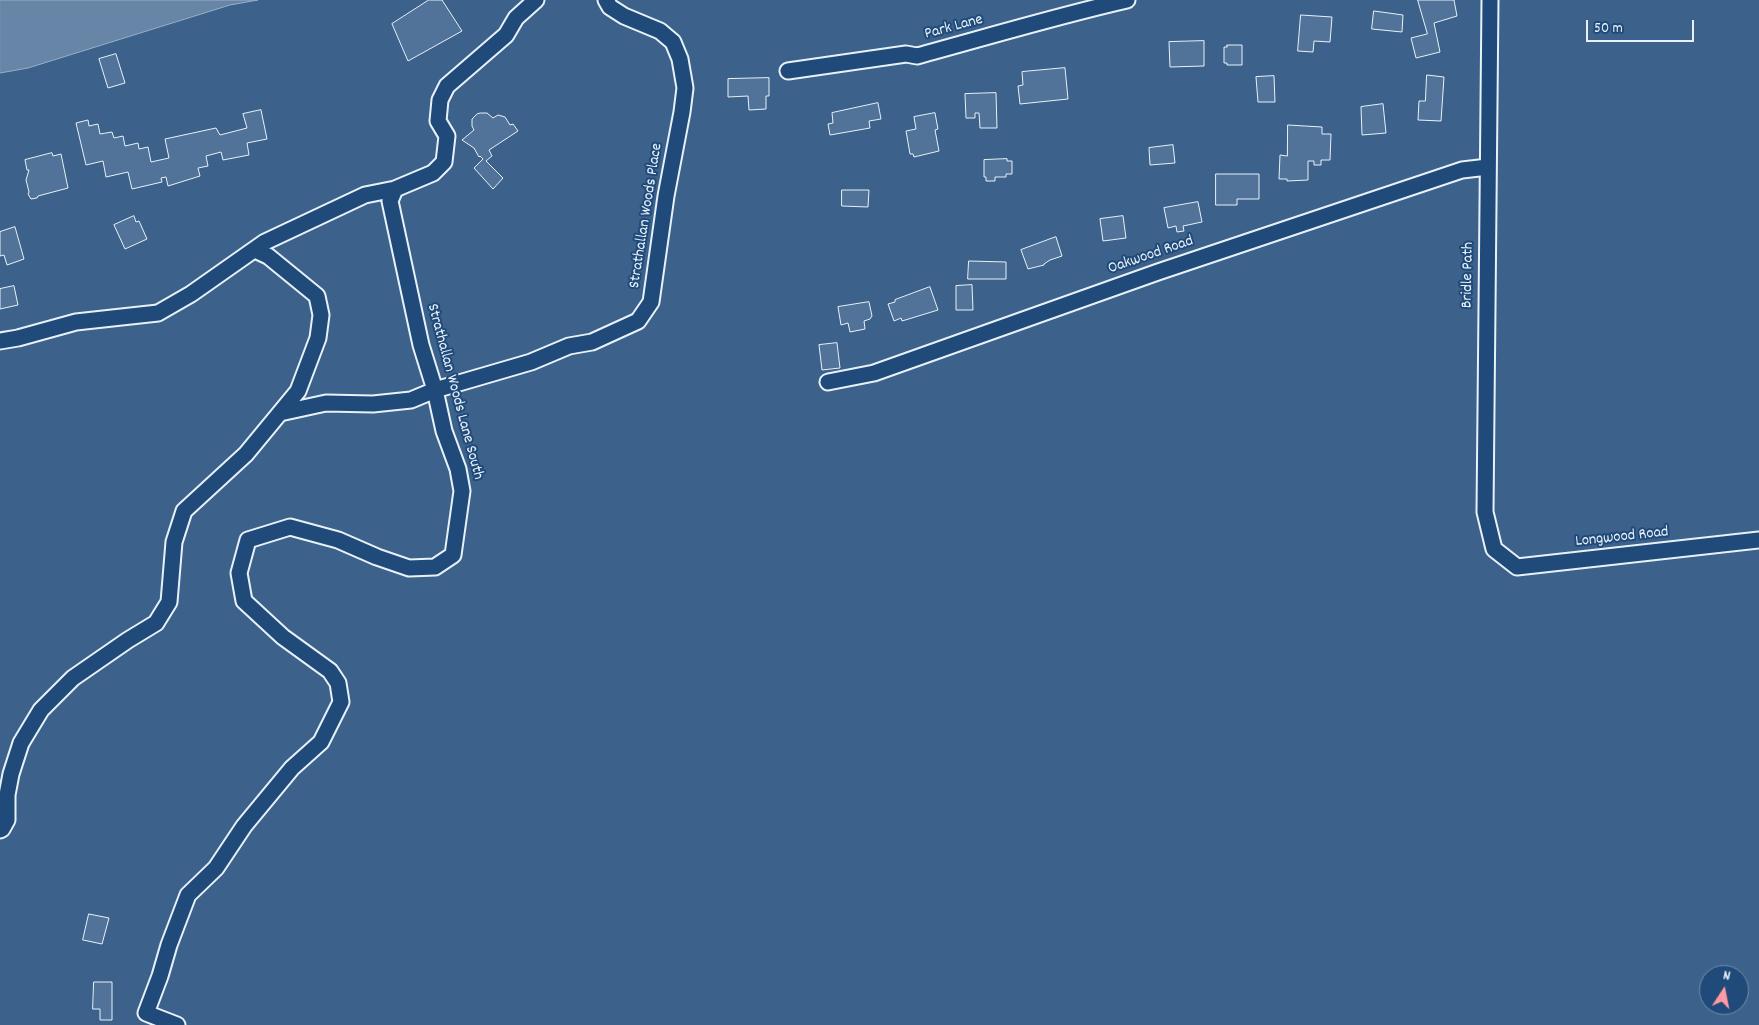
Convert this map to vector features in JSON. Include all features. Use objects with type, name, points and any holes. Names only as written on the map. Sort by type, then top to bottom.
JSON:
[{"type":"street","points":[[0,341],[76,322],[158,313],[191,294],[265,242],[365,195],[395,189],[433,173],[444,162],[447,136],[438,121],[440,100],[447,86],[506,35],[516,18],[536,0]]},
{"type":"street","name":"Strathallan Woods Place","points":[[280,413],[326,403],[373,404],[411,400],[435,390],[531,362],[569,346],[592,342],[638,321],[651,302],[666,196],[685,88],[680,59],[673,42],[660,30],[624,16],[610,7],[606,0]]},
{"type":"street","name":"Park Lane","points":[[788,72],[906,54],[917,56],[1008,32],[1066,14],[1128,0]]},
{"type":"street","name":"Bridle Path","points":[[1490,0],[1484,512],[1494,549]]},
{"type":"street","name":"Oakwood Road","points":[[828,382],[874,373],[1204,256],[1462,170],[1488,167]]},
{"type":"street","name":"Strathallan Woods Lane South","points":[[176,1025],[146,1013],[188,895],[216,868],[244,826],[292,768],[321,742],[341,702],[338,682],[330,671],[283,637],[244,601],[239,573],[248,540],[290,527],[338,540],[408,568],[435,567],[453,555],[462,492],[458,469],[444,431],[435,390],[421,345],[390,201],[395,189]]},
{"type":"street","points":[[0,830],[2,830],[7,820],[7,795],[21,742],[41,710],[73,678],[156,623],[169,602],[174,542],[184,510],[246,454],[298,391],[318,338],[321,316],[317,296],[268,256],[255,250]]},
{"type":"street","name":"Longwood Road","points":[[1494,549],[1517,567],[1759,540]]},
{"type":"shaded area","points":[[0,0],[258,0],[230,5],[28,68],[0,73]]},
{"type":"shaded area","points":[[258,0],[1759,0],[1759,1025],[0,1025],[0,73],[28,68],[230,5]]},
{"type":"building","points":[[429,0],[442,0],[462,31],[408,61],[392,24]]},
{"type":"building","points":[[1418,0],[1454,0],[1457,16],[1434,23],[1440,52],[1416,58],[1411,38],[1427,34]]},
{"type":"building","points":[[1374,11],[1403,15],[1402,32],[1372,29]]},
{"type":"building","points":[[1301,15],[1332,17],[1330,42],[1314,41],[1313,52],[1298,51]]},
{"type":"building","points":[[1204,41],[1204,66],[1170,67],[1169,42]]},
{"type":"building","points":[[1227,45],[1242,45],[1242,65],[1227,65],[1227,63],[1224,63],[1224,47],[1227,47]]},
{"type":"building","points":[[116,54],[125,83],[108,88],[99,59]]},
{"type":"building","points":[[1065,68],[1068,99],[1020,104],[1018,86],[1023,85],[1022,72]]},
{"type":"building","points":[[1427,75],[1444,77],[1441,121],[1418,120],[1419,101],[1425,101]]},
{"type":"building","points":[[1274,76],[1275,102],[1258,102],[1256,77]]},
{"type":"building","points":[[769,78],[769,96],[766,96],[766,109],[749,110],[748,96],[728,97],[728,79]]},
{"type":"building","points":[[996,93],[997,128],[980,128],[979,113],[975,113],[975,118],[966,118],[965,94]]},
{"type":"building","points":[[878,103],[881,119],[869,121],[870,128],[830,135],[828,124],[833,123],[832,113]]},
{"type":"building","points":[[1383,104],[1386,133],[1362,135],[1361,107]]},
{"type":"building","points":[[261,110],[267,139],[247,143],[249,155],[223,160],[221,152],[206,156],[208,166],[198,168],[200,176],[168,186],[166,177],[161,178],[162,182],[132,189],[128,172],[106,177],[103,161],[86,165],[76,123],[88,120],[89,126],[98,124],[100,134],[112,132],[114,138],[123,136],[125,146],[138,143],[139,149],[148,147],[151,162],[169,158],[165,139],[216,128],[220,135],[247,128],[243,114]]},
{"type":"building","points":[[481,113],[487,113],[493,118],[498,115],[505,117],[510,125],[513,124],[518,131],[489,150],[492,156],[486,161],[503,178],[493,189],[474,168],[483,159],[479,157],[474,148],[462,140],[474,130],[472,119]]},
{"type":"building","points":[[935,113],[938,129],[935,130],[939,151],[914,157],[913,154],[910,154],[906,131],[916,129],[914,117]]},
{"type":"building","points":[[1288,125],[1322,127],[1322,134],[1331,134],[1330,160],[1321,160],[1321,165],[1314,165],[1314,161],[1308,161],[1308,180],[1287,181],[1287,179],[1279,179],[1280,155],[1287,156]]},
{"type":"building","points":[[1173,145],[1175,163],[1150,165],[1149,148]]},
{"type":"building","points":[[52,153],[53,156],[61,154],[68,188],[31,199],[28,194],[26,180],[29,170],[27,170],[25,160]]},
{"type":"building","points":[[1007,159],[1007,161],[1012,161],[1012,174],[1006,174],[1006,177],[995,177],[995,181],[986,181],[986,177],[984,177],[984,160]]},
{"type":"building","points":[[1216,174],[1259,174],[1259,199],[1237,199],[1237,205],[1216,205]]},
{"type":"building","points":[[842,190],[869,190],[868,207],[842,206]]},
{"type":"building","points":[[1198,202],[1202,222],[1183,226],[1184,231],[1177,232],[1176,226],[1168,228],[1164,208]]},
{"type":"building","points":[[134,216],[136,222],[139,221],[147,239],[125,249],[114,225]]},
{"type":"building","points":[[1123,216],[1126,238],[1103,241],[1100,219]]},
{"type":"building","points":[[15,227],[24,259],[7,265],[4,255],[0,256],[0,232]]},
{"type":"building","points":[[1056,237],[1062,256],[1050,260],[1044,265],[1028,269],[1021,250]]},
{"type":"building","points":[[969,261],[1006,262],[1006,279],[968,279]]},
{"type":"building","points":[[972,285],[973,310],[956,310],[956,286]]},
{"type":"building","points":[[14,286],[18,305],[0,309],[0,289]]},
{"type":"building","points":[[930,287],[938,310],[902,321],[901,318],[894,321],[888,304]]},
{"type":"building","points":[[869,302],[872,316],[864,321],[865,329],[850,332],[848,323],[841,325],[838,307]]},
{"type":"building","points":[[837,343],[840,368],[822,370],[819,345]]},
{"type":"building","points":[[89,914],[109,918],[102,944],[83,940]]},
{"type":"building","points":[[94,982],[112,982],[112,1020],[100,1020],[100,1009],[93,1009]]}]
